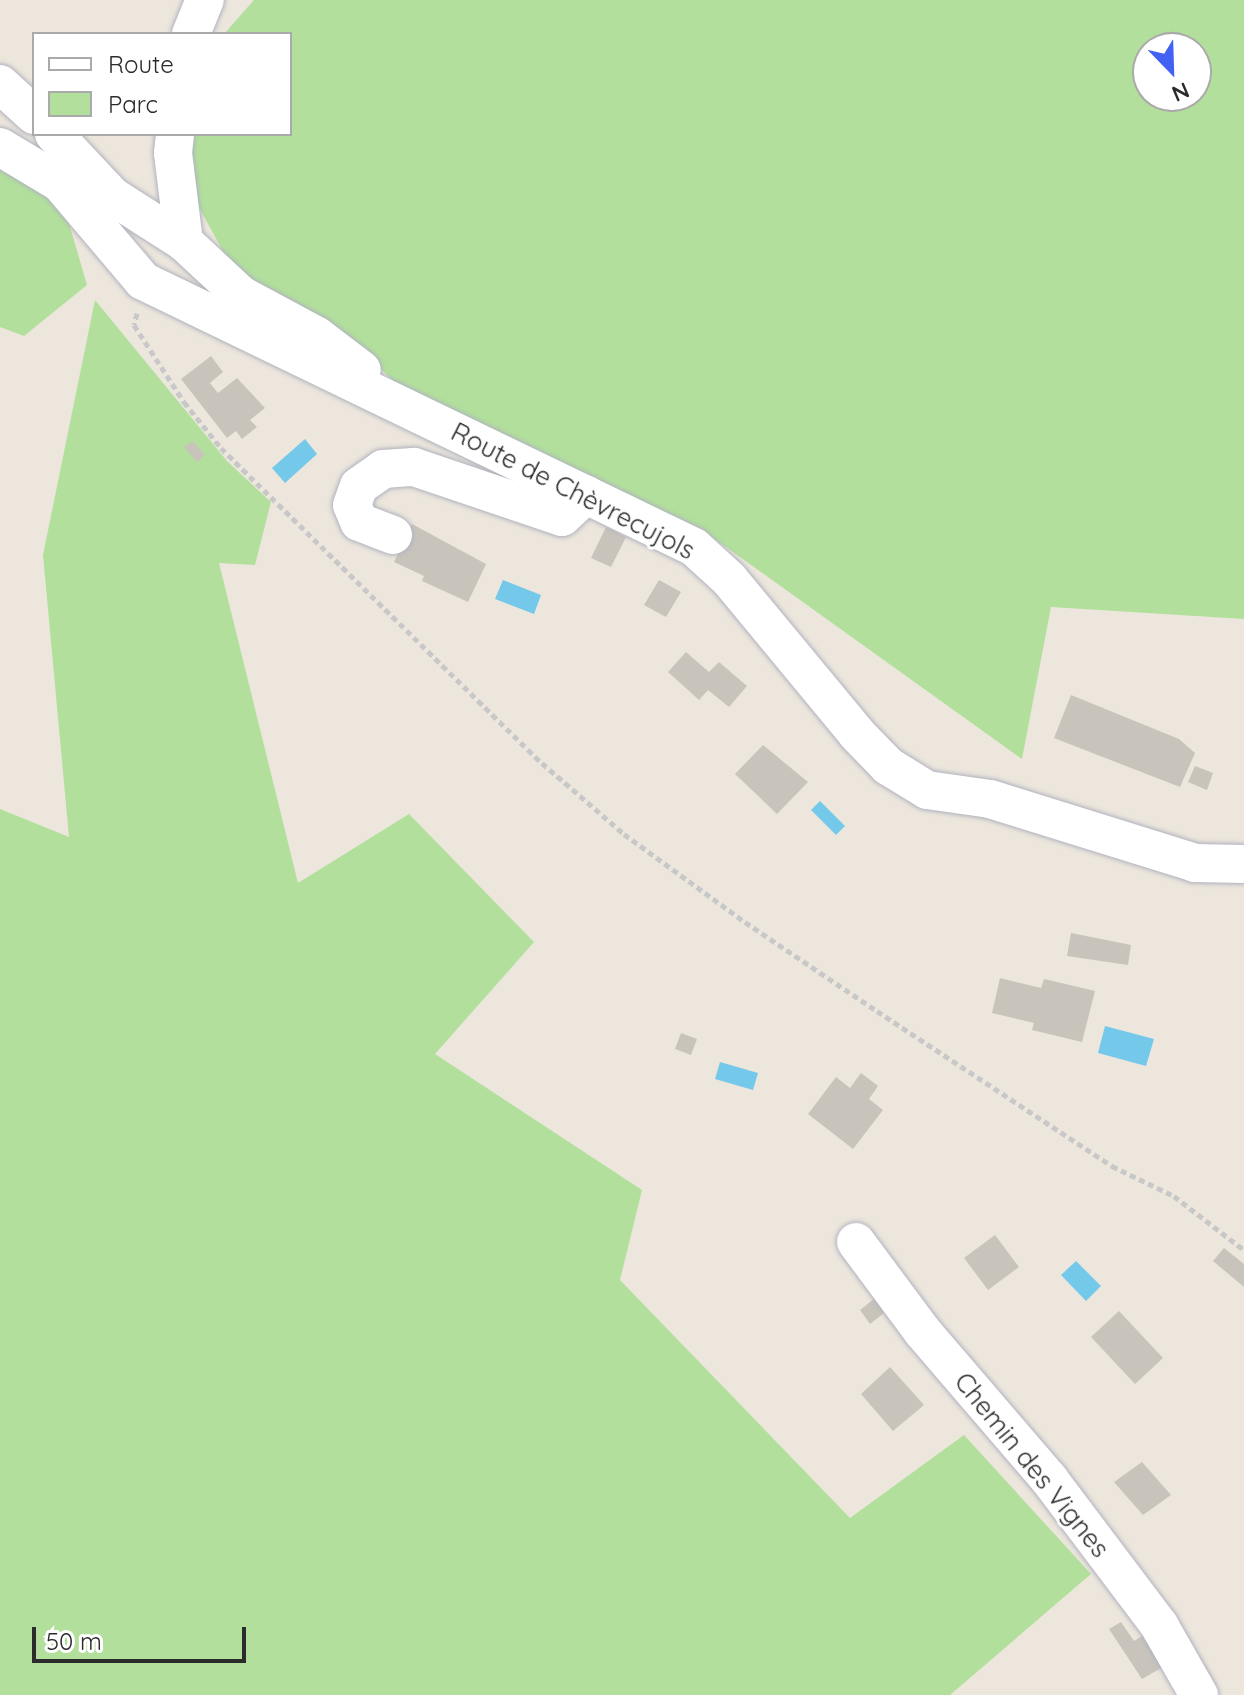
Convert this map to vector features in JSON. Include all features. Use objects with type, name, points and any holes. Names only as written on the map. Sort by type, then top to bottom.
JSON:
[{"type":"street","points":[[192,32],[205,0]]},
{"type":"street","points":[[0,84],[32,113]]},
{"type":"street","points":[[56,136],[112,196],[184,242],[241,295],[317,336],[358,365],[392,400]]},
{"type":"street","points":[[175,136],[173,153],[184,242]]},
{"type":"street","points":[[0,147],[60,183],[112,196]]},
{"type":"street","name":"Route de Chèvrecujols","points":[[60,183],[143,281],[694,547],[729,579],[877,756],[927,790],[990,799],[1195,863],[1244,864]]},
{"type":"street","points":[[393,535],[359,522],[352,505],[359,486],[383,469],[414,467],[562,517],[586,495]]},
{"type":"street","name":"Chemin des Vignes","points":[[856,1242],[922,1331],[1049,1479],[1141,1601],[1199,1695]]},
{"type":"path","points":[[143,281],[134,325],[184,402],[221,448],[542,763],[624,834],[745,922],[1112,1166],[1174,1196],[1244,1250]]},
{"type":"green space","points":[[254,0],[1244,0],[1244,619],[1051,607],[1022,759],[698,527],[407,394],[342,332],[254,290],[224,253],[196,202],[191,151],[195,136],[292,136],[292,32],[226,32]]},
{"type":"green space","points":[[0,170],[61,196],[87,285],[24,336],[0,327]]},
{"type":"green space","points":[[95,300],[227,461],[271,502],[255,565],[219,563],[298,883],[409,814],[534,942],[435,1054],[642,1190],[620,1280],[850,1518],[964,1435],[1091,1574],[950,1695],[0,1695],[0,809],[69,837],[43,555]]},
{"type":"water","points":[[305,439],[317,454],[285,483],[272,468]]},
{"type":"water","points":[[503,580],[541,595],[534,614],[495,599]]},
{"type":"water","points":[[820,801],[845,826],[836,835],[811,810]]},
{"type":"water","points":[[1105,1026],[1154,1039],[1146,1066],[1098,1053]]},
{"type":"water","points":[[720,1062],[758,1073],[753,1090],[715,1079]]},
{"type":"water","points":[[1076,1261],[1101,1286],[1086,1301],[1061,1275]]},
{"type":"building","points":[[211,356],[223,372],[210,383],[218,393],[237,378],[265,408],[250,420],[257,427],[242,439],[236,431],[227,438],[181,379]]},
{"type":"building","points":[[193,441],[205,455],[197,462],[184,447]]},
{"type":"building","points":[[412,524],[486,564],[468,602],[422,581],[424,576],[394,562]]},
{"type":"building","points":[[606,527],[626,537],[611,567],[591,558]]},
{"type":"building","points":[[659,580],[681,592],[666,617],[644,605]]},
{"type":"building","points":[[686,652],[709,672],[719,662],[747,686],[729,707],[708,690],[699,700],[668,672]]},
{"type":"building","points":[[1071,695],[1179,739],[1195,753],[1180,787],[1054,738]]},
{"type":"building","points":[[763,745],[808,782],[777,814],[735,774]]},
{"type":"building","points":[[1195,766],[1213,773],[1207,790],[1188,782]]},
{"type":"building","points":[[1071,933],[1131,945],[1128,965],[1067,956]]},
{"type":"building","points":[[1000,978],[1041,988],[1044,979],[1095,991],[1082,1042],[1032,1030],[1034,1023],[992,1013]]},
{"type":"building","points":[[681,1033],[697,1039],[691,1055],[675,1049]]},
{"type":"building","points":[[861,1073],[878,1086],[869,1099],[883,1110],[853,1149],[808,1114],[836,1077],[850,1088]]},
{"type":"building","points":[[995,1235],[1019,1267],[988,1290],[964,1258]]},
{"type":"building","points":[[1224,1248],[1244,1264],[1244,1287],[1213,1261]]},
{"type":"building","points":[[874,1299],[884,1313],[870,1324],[860,1310]]},
{"type":"building","points":[[1119,1311],[1163,1358],[1135,1384],[1091,1337]]},
{"type":"building","points":[[890,1367],[924,1405],[893,1431],[861,1394]]},
{"type":"building","points":[[1142,1462],[1171,1495],[1143,1515],[1114,1482]]},
{"type":"building","points":[[1121,1622],[1134,1641],[1142,1636],[1163,1667],[1142,1679],[1109,1629]]}]
